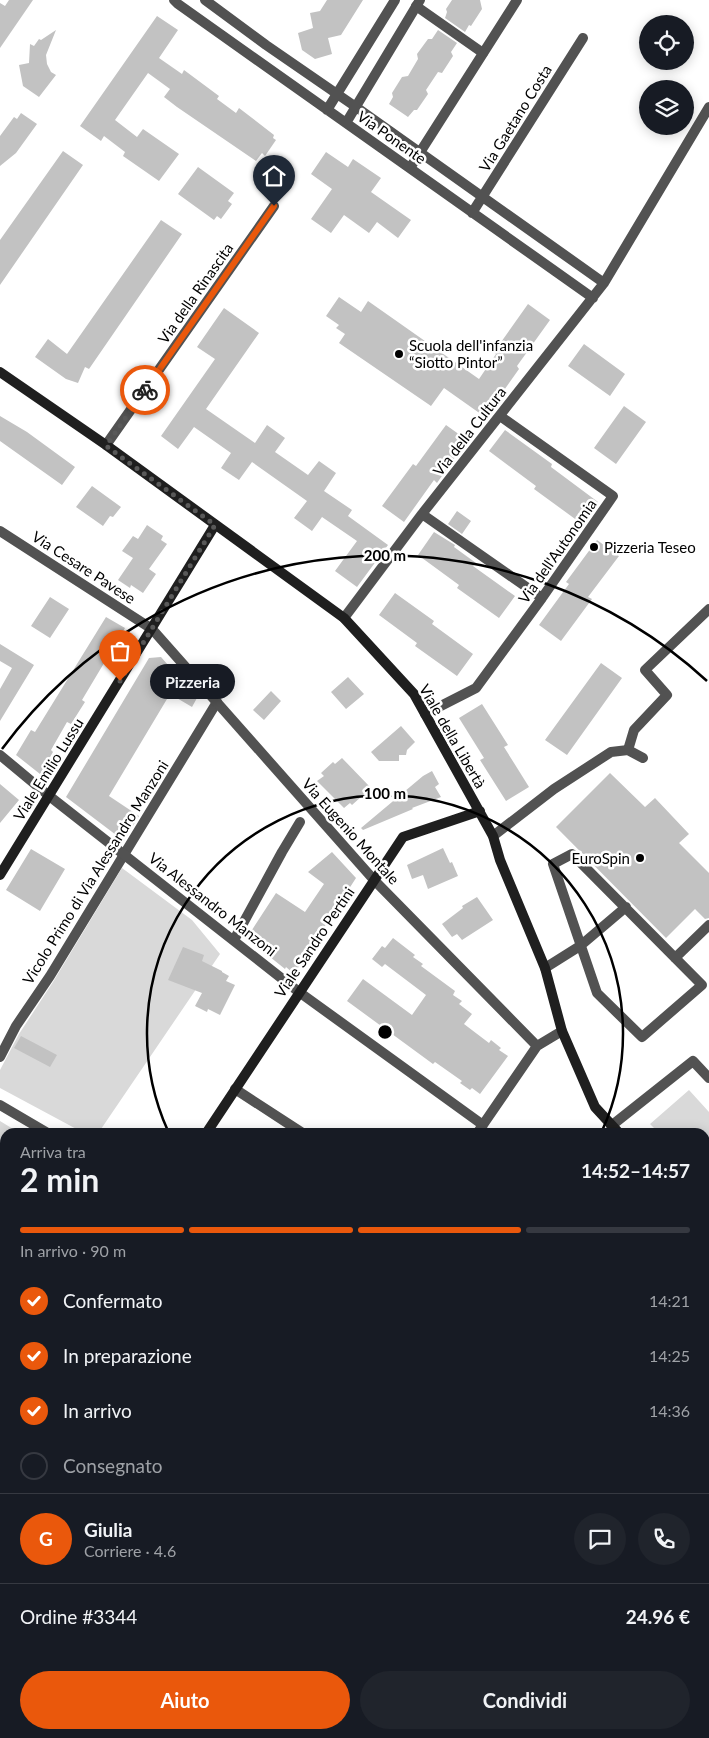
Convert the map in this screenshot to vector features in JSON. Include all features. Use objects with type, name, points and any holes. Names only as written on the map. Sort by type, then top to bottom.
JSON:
[{"type":"street","name":"Via Ponente","points":[[174,0],[593,298]]},
{"type":"street","name":"Via Ponente","points":[[206,0],[266,45],[420,152],[604,284]]},
{"type":"street","points":[[327,110],[395,0]]},
{"type":"street","points":[[410,168],[517,0]]},
{"type":"street","points":[[346,123],[418,3],[484,53]]},
{"type":"street","name":"Via Gaetano Costa","points":[[472,212],[583,38]]},
{"type":"street","name":"Via della Cultura","points":[[344,618],[422,514],[604,284],[709,107]]},
{"type":"street","name":"Via della Rinascita","points":[[106,446],[274,206]]},
{"type":"street","name":"Viale della Libertà","points":[[0,372],[344,618],[414,694],[493,836],[500,860],[545,968],[562,1031],[595,1107],[614,1128]]},
{"type":"street","name":"Via dell'Autonomia","points":[[425,714],[476,688],[614,496],[500,416]]},
{"type":"street","points":[[422,514],[542,598]]},
{"type":"street","name":"Viale Emilio Lussu","points":[[0,875],[215,525]]},
{"type":"street","name":"Via Cesare Pavese","points":[[0,531],[152,629]]},
{"type":"street","points":[[628,750],[634,730],[667,695],[645,670],[709,609]]},
{"type":"street","name":"Via Eugenio Montale","points":[[152,629],[374,880],[537,1046]]},
{"type":"street","name":"Vicolo Primo di Via Alessandro Manzoni","points":[[0,1056],[16,1026],[50,976],[216,702]]},
{"type":"street","points":[[493,836],[554,789],[611,752],[628,750],[643,758]]},
{"type":"street","name":"Via Alessandro Manzoni","points":[[0,755],[48,795],[299,992],[479,1128]]},
{"type":"street","name":"Viale Sandro Pertini","points":[[210,1128],[403,836],[480,811]]},
{"type":"street","points":[[234,940],[300,822]]},
{"type":"street","points":[[572,854],[626,908],[675,958],[706,981],[642,1037],[597,993],[553,864],[572,854]]},
{"type":"street","points":[[545,968],[580,946],[626,908]]},
{"type":"street","points":[[675,958],[709,924]]},
{"type":"street","points":[[481,1128],[537,1046],[562,1031]]},
{"type":"street","points":[[616,1128],[694,1062],[709,1078]]},
{"type":"street","points":[[235,1089],[295,1128]]},
{"type":"street","points":[[0,1105],[39,1128]]},
{"type":"shaded area","points":[[122,868],[192,920],[220,954],[102,1128],[75,1128],[0,1088],[0,1070],[19,1034]]},
{"type":"shaded area","points":[[689,1090],[709,1112],[709,1128],[654,1128],[650,1124]]},
{"type":"shaded area","points":[[0,1121],[11,1128],[0,1128]]},
{"type":"building","points":[[9,0],[33,0],[0,48],[0,3],[5,6]]},
{"type":"building","points":[[327,0],[363,0],[341,35],[328,38],[332,54],[315,59],[302,50],[298,33],[313,28],[310,13],[320,11]]},
{"type":"building","points":[[452,0],[480,0],[482,9],[465,32],[445,18],[446,9]]},
{"type":"building","points":[[157,16],[178,30],[159,58],[182,74],[184,70],[219,96],[217,99],[236,113],[239,108],[274,135],[273,138],[276,140],[265,156],[262,153],[256,161],[177,107],[164,97],[170,89],[148,73],[115,120],[137,137],[143,129],[179,154],[159,181],[123,156],[125,152],[104,136],[101,141],[80,126]]},
{"type":"building","points":[[56,30],[46,55],[47,64],[51,72],[56,75],[39,97],[23,86],[19,65],[29,63],[30,44],[34,46],[39,39],[41,40]]},
{"type":"building","points":[[438,30],[457,43],[451,52],[453,56],[442,73],[438,72],[426,90],[428,94],[417,110],[414,110],[408,117],[389,104],[393,97],[392,93],[402,77],[408,76],[418,59],[417,54],[428,39],[432,39]]},
{"type":"building","points":[[21,113],[37,124],[16,153],[0,166],[0,136],[14,117],[17,119]]},
{"type":"building","points":[[63,151],[83,165],[0,285],[0,240]]},
{"type":"building","points":[[326,152],[348,167],[353,159],[381,178],[371,192],[411,220],[398,238],[377,222],[369,233],[344,215],[331,233],[311,219],[332,189],[311,174]]},
{"type":"building","points":[[198,167],[234,193],[228,201],[232,204],[221,219],[217,216],[214,220],[178,194]]},
{"type":"building","points":[[161,220],[182,234],[89,369],[85,367],[78,383],[66,379],[35,357],[48,339],[67,354]]},
{"type":"building","name":"Scuola dell'infanzia “Siotto Pintor”","points":[[339,297],[361,312],[368,301],[479,379],[496,354],[494,352],[528,304],[550,320],[517,366],[519,369],[485,417],[444,388],[431,406],[339,343],[345,334],[336,328],[339,325],[326,316]]},
{"type":"building","points":[[224,308],[259,333],[206,409],[255,443],[267,425],[285,438],[275,452],[308,475],[319,461],[336,473],[324,491],[352,510],[348,516],[388,545],[357,587],[335,571],[357,541],[322,517],[312,531],[294,518],[307,501],[252,462],[239,480],[221,468],[231,453],[194,427],[178,449],[161,436],[215,359],[197,347]]},
{"type":"building","points":[[584,344],[625,374],[610,396],[568,366]]},
{"type":"building","points":[[624,406],[646,422],[616,464],[594,448]]},
{"type":"building","points":[[0,416],[27,432],[75,467],[62,485],[0,441]]},
{"type":"building","points":[[446,425],[467,440],[437,483],[434,480],[404,522],[382,506],[413,464],[416,466]]},
{"type":"building","points":[[505,430],[552,464],[551,467],[598,502],[582,524],[534,489],[536,486],[489,451]]},
{"type":"building","points":[[92,486],[121,507],[113,517],[110,516],[103,526],[76,507]]},
{"type":"building","points":[[457,511],[471,521],[462,534],[448,524]]},
{"type":"building","points":[[147,525],[163,536],[161,540],[167,544],[149,569],[156,574],[143,593],[131,585],[130,588],[118,580],[133,558],[122,551],[133,536],[138,539]]},
{"type":"building","points":[[434,532],[455,545],[454,547],[476,563],[473,566],[515,596],[499,618],[457,588],[459,585],[418,555]]},
{"type":"building","points":[[597,540],[619,556],[588,597],[592,599],[561,641],[539,625],[569,584],[566,582]]},
{"type":"building","points":[[395,593],[434,621],[432,624],[473,654],[457,676],[415,646],[417,643],[379,615]]},
{"type":"building","points":[[50,597],[69,609],[50,638],[31,626]]},
{"type":"building","points":[[106,617],[125,628],[82,700],[85,702],[71,724],[67,722],[40,774],[16,755],[31,730],[35,732]]},
{"type":"building","points":[[0,644],[34,665],[0,721],[0,689],[12,668],[0,661]]},
{"type":"building","points":[[161,657],[197,698],[192,707],[170,694],[109,796],[139,816],[124,841],[66,797],[149,658]]},
{"type":"building","points":[[601,663],[622,678],[567,755],[545,740]]},
{"type":"building","points":[[348,677],[364,694],[346,709],[331,692]]},
{"type":"building","points":[[271,691],[281,701],[264,720],[253,710]]},
{"type":"building","points":[[482,704],[508,745],[504,747],[529,787],[506,801],[480,760],[484,758],[459,718]]},
{"type":"building","points":[[401,726],[415,742],[407,750],[406,755],[399,755],[399,761],[379,761],[371,752]]},
{"type":"building","points":[[342,758],[371,788],[352,805],[350,803],[344,808],[317,781],[324,776],[321,773],[333,762],[335,764]]},
{"type":"building","points":[[432,771],[439,784],[435,787],[441,797],[363,830],[361,828],[423,776]]},
{"type":"building","name":"EuroSpin","points":[[610,773],[645,807],[655,798],[689,834],[679,843],[709,873],[709,918],[705,919],[695,909],[666,938],[556,827]]},
{"type":"building","points":[[0,784],[19,800],[0,823]]},
{"type":"building","points":[[443,848],[458,876],[428,889],[423,875],[412,879],[407,865]]},
{"type":"building","points":[[31,849],[65,869],[40,911],[6,890]]},
{"type":"building","points":[[332,852],[356,878],[294,974],[254,944],[256,942],[248,936],[276,893],[305,912],[324,884],[308,872]]},
{"type":"building","points":[[477,897],[493,920],[462,940],[457,934],[452,937],[442,924],[463,908],[462,906]]},
{"type":"building","points":[[393,938],[415,955],[413,957],[423,964],[421,966],[455,991],[453,995],[462,1001],[459,1004],[472,1014],[464,1024],[489,1043],[491,1040],[501,1048],[499,1050],[508,1056],[480,1094],[472,1088],[470,1090],[460,1083],[462,1081],[435,1062],[433,1064],[347,1001],[363,979],[412,1015],[426,995],[385,964],[382,967],[372,959],[382,946],[385,948]]},
{"type":"building","points":[[183,947],[204,955],[202,961],[229,976],[226,981],[235,985],[220,1015],[208,1009],[207,1012],[195,1006],[202,993],[168,980]]},
{"type":"building","points":[[21,1036],[57,1055],[50,1067],[14,1048]]},
{"type":"way so far","points":[[120,681],[215,525],[106,446],[145,390]]},
{"type":"place","name":"Scuola dell'infanzia “Siotto Pintor”","points":[[399,354]]},
{"type":"place","name":"Pizzeria Teseo","points":[[594,547]]},
{"type":"place","name":"Pizzeria","points":[[120,681]]},
{"type":"place","name":"EuroSpin","points":[[640,858]]},
{"type":"route","points":[[145,390],[274,206]]}]
